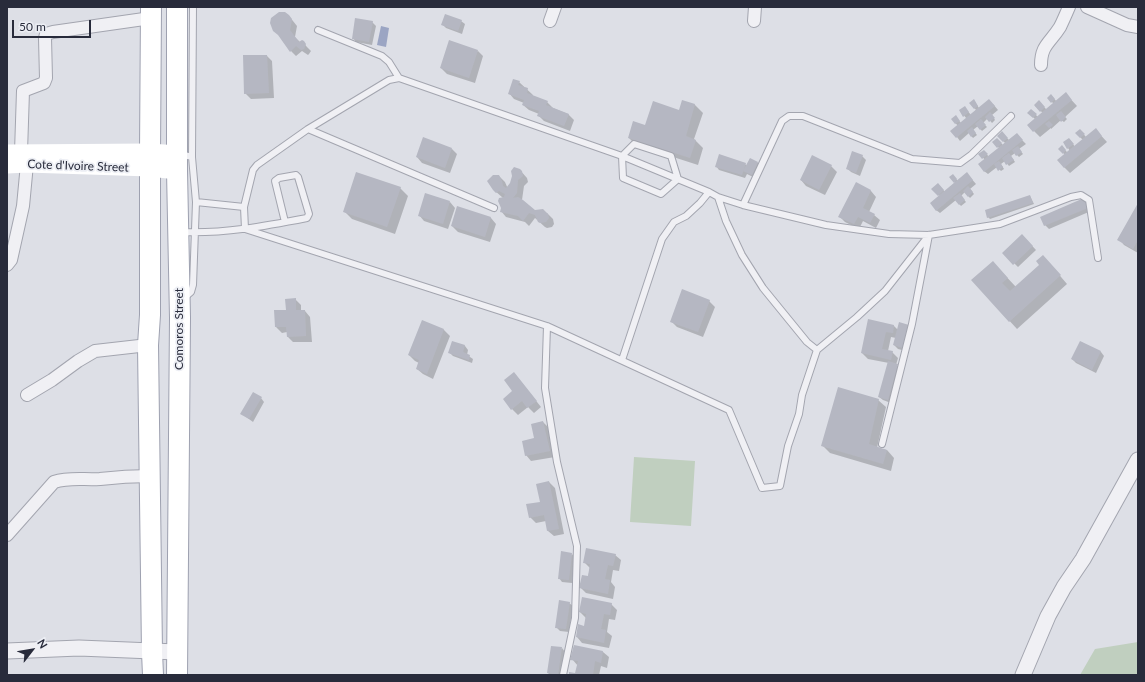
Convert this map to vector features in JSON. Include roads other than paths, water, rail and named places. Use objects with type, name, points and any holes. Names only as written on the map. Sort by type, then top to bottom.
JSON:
[{"type":"main road","name":"Comoros Street","points":[[177,7],[182,161],[187,232],[180,310],[177,675]]},
{"type":"main road","points":[[151,12],[150,315],[148,345],[153,675]]},
{"type":"main road","name":"Cote d'Ivoire Street","points":[[7,164],[18,156],[182,161]]},
{"type":"main road","points":[[150,315],[180,310]]},
{"type":"street","points":[[550,21],[555,7]]},
{"type":"street","points":[[754,21],[755,7]]},
{"type":"street","points":[[1041,65],[1041,54],[1043,48],[1059,27],[1069,7]]},
{"type":"street","points":[[1087,7],[1127,25],[1138,27]]},
{"type":"street","points":[[7,265],[11,260],[23,206],[18,156],[23,91],[44,83],[46,78],[44,38],[46,34],[151,12]]},
{"type":"street","points":[[27,395],[95,351],[148,345]]},
{"type":"street","points":[[1022,675],[1064,587],[1083,559],[1138,460]]},
{"type":"street","points":[[7,535],[54,482],[63,479],[99,479],[126,476],[150,476]]},
{"type":"street","points":[[7,651],[79,648],[177,652]]},
{"type":"lane","points":[[194,7],[182,161],[196,202],[187,232],[246,229],[285,222],[307,218],[309,216],[298,177],[296,175],[279,178],[275,181],[285,222]]},
{"type":"lane","points":[[318,30],[382,56],[389,62],[399,78]]},
{"type":"lane","points":[[246,229],[244,208],[253,170],[257,165],[308,129],[390,80],[399,78],[622,156],[718,197],[743,205],[826,225],[889,234],[929,235],[1000,224],[1071,197],[1081,195],[1089,200],[1098,258]]},
{"type":"lane","points":[[743,205],[782,121],[789,116],[803,116],[912,158],[950,163],[960,163],[971,155],[1011,116]]},
{"type":"lane","points":[[308,129],[494,208]]},
{"type":"lane","points":[[634,144],[671,156],[678,179],[661,194],[623,178],[622,156],[634,144]]},
{"type":"lane","points":[[622,360],[662,239],[674,222],[686,216],[709,192]]},
{"type":"lane","points":[[718,197],[726,221],[742,255],[763,288],[807,342],[817,350]]},
{"type":"lane","points":[[196,202],[244,208]]},
{"type":"lane","points":[[246,229],[547,326],[729,410],[762,488],[780,486],[788,446],[799,414],[802,395],[817,350],[857,317],[885,291],[929,235]]},
{"type":"lane","points":[[882,444],[912,324],[929,235]]},
{"type":"lane","points":[[547,326],[545,388],[557,462],[577,546],[575,618],[563,675]]},
{"type":"water","points":[[381,26],[389,28],[386,47],[377,45]]}]
